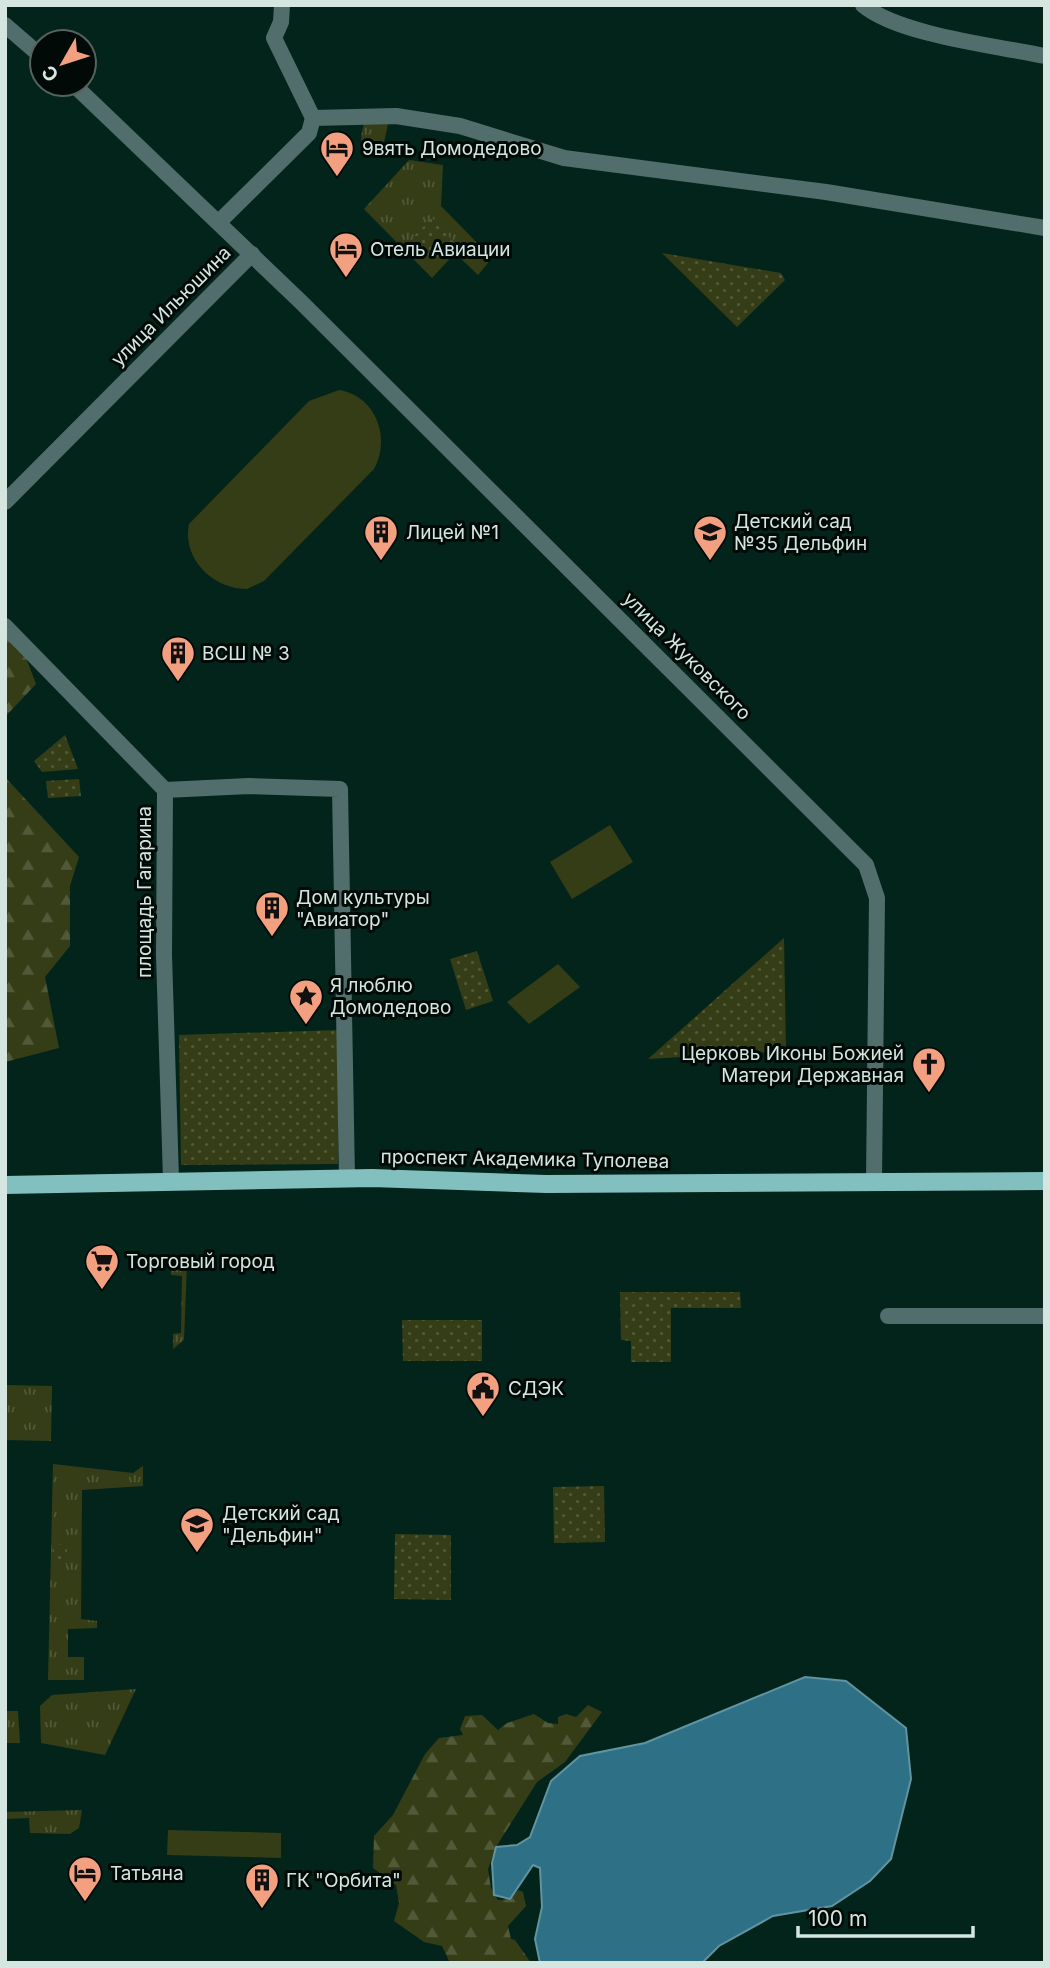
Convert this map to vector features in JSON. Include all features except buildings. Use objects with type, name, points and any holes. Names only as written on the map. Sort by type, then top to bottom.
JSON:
[{"type":"main road","name":"проспект Академика Туполева","points":[[5,1185],[171,1179],[347,1178],[547,1184],[1045,1181]]},
{"type":"street","points":[[219,222],[309,133],[313,118],[274,38],[281,22],[282,5]]},
{"type":"street","points":[[863,5],[873,14],[919,30],[1045,56]]},
{"type":"street","points":[[5,25],[28,45]]},
{"type":"street","name":"улица Ильюшина","points":[[5,502],[252,254],[88,98]]},
{"type":"street","points":[[313,118],[396,116],[460,126],[564,158],[826,192],[1045,228]]},
{"type":"street","name":"улица Жуковского","points":[[252,254],[866,865],[877,898],[874,1181]]},
{"type":"street","points":[[5,626],[165,790]]},
{"type":"street","name":"площадь Гагарина","points":[[171,1179],[164,955],[165,790],[249,786],[340,789],[347,1178]]},
{"type":"street","points":[[888,1316],[1045,1316]]},
{"type":"green space","points":[[384,120],[388,124],[383,147],[371,157],[361,140],[365,121]]},
{"type":"green space","points":[[409,160],[443,165],[441,206],[492,258],[478,275],[455,253],[432,278],[364,209]]},
{"type":"green space","points":[[432,218],[455,243],[436,261],[413,237]]},
{"type":"green space","points":[[662,253],[781,273],[785,280],[737,327]]},
{"type":"green space","points":[[339,390],[362,401],[371,409],[377,420],[381,444],[374,469],[264,581],[247,589],[234,588],[212,578],[195,560],[190,549],[189,524],[309,401]]},
{"type":"green space","points":[[5,633],[23,650],[36,684],[5,717]]},
{"type":"green space","points":[[65,735],[78,769],[42,772],[34,761]]},
{"type":"green space","points":[[5,777],[79,857],[70,886],[70,946],[45,977],[59,1048],[5,1062]]},
{"type":"green space","points":[[79,779],[81,796],[48,798],[46,781]]},
{"type":"green space","points":[[610,825],[633,862],[572,899],[550,862]]},
{"type":"green space","points":[[784,938],[786,1051],[648,1059]]},
{"type":"green space","points":[[477,951],[493,1001],[466,1010],[450,959]]},
{"type":"green space","points":[[558,964],[580,987],[529,1024],[507,1002]]},
{"type":"green space","points":[[339,1030],[338,1164],[181,1165],[179,1035]]},
{"type":"green space","points":[[170,1259],[185,1260],[187,1263],[184,1340],[173,1349],[173,1334],[181,1333],[182,1276],[171,1275]]},
{"type":"green space","points":[[620,1292],[740,1292],[741,1308],[671,1308],[671,1362],[631,1362],[631,1341],[621,1340]]},
{"type":"green space","points":[[402,1320],[482,1320],[482,1361],[403,1361]]},
{"type":"green space","points":[[5,1385],[52,1386],[51,1441],[5,1440]]},
{"type":"green space","points":[[53,1464],[133,1473],[143,1466],[143,1486],[82,1490],[81,1619],[97,1621],[97,1628],[68,1629],[68,1657],[84,1657],[84,1680],[48,1680]]},
{"type":"green space","points":[[604,1486],[605,1542],[554,1543],[553,1487]]},
{"type":"green space","points":[[395,1534],[451,1535],[451,1600],[394,1599]]},
{"type":"green space","points":[[53,1544],[67,1545],[67,1564],[52,1563]]},
{"type":"green space","points":[[136,1689],[105,1755],[41,1743],[40,1706],[52,1695]]},
{"type":"green space","points":[[588,1705],[602,1712],[565,1762],[537,1782],[496,1847],[488,1869],[491,1888],[498,1900],[510,1899],[518,1890],[523,1892],[526,1906],[508,1926],[511,1939],[515,1940],[531,1963],[450,1963],[442,1946],[424,1942],[394,1921],[399,1903],[396,1885],[373,1868],[374,1836],[393,1815],[425,1754],[439,1738],[463,1735],[460,1729],[465,1716],[482,1715],[498,1730],[507,1723],[534,1714],[548,1723],[558,1724],[558,1717],[566,1714],[576,1717]]},
{"type":"green space","points":[[5,1711],[18,1711],[20,1743],[5,1743]]},
{"type":"green space","points":[[82,1810],[79,1828],[70,1834],[30,1833],[29,1818],[5,1819],[5,1812]]},
{"type":"green space","points":[[168,1830],[281,1833],[281,1858],[167,1855]]},
{"type":"water","points":[[805,1677],[846,1681],[906,1728],[911,1779],[891,1859],[870,1881],[832,1906],[773,1916],[719,1946],[702,1963],[540,1963],[535,1939],[542,1907],[540,1868],[533,1865],[510,1899],[494,1895],[492,1863],[496,1847],[517,1845],[530,1837],[551,1781],[580,1756],[645,1743]]},
{"type":"place","name":"9вять Домодедово","points":[[337,178]]},
{"type":"place","name":"Отель Авиации","points":[[346,279]]},
{"type":"place","name":"Лицей №1","points":[[381,562]]},
{"type":"place","name":"Детский сад №35 Дельфин","points":[[710,562]]},
{"type":"place","name":"ВСШ № 3","points":[[178,683]]},
{"type":"place","name":"Дом культуры \"Авиатор\"","points":[[272,938]]},
{"type":"place","name":"Я люблю Домодедово","points":[[306,1026]]},
{"type":"place","name":"Церковь Иконы Божией Матери Державная","points":[[929,1094]]},
{"type":"place","name":"Торговый город","points":[[102,1291]]},
{"type":"place","name":"СДЭК","points":[[483,1418]]},
{"type":"place","name":"Детский сад \"Дельфин\"","points":[[197,1554]]},
{"type":"place","name":"Татьяна","points":[[85,1903]]},
{"type":"place","name":"ГК \"Орбита\"","points":[[262,1910]]}]
